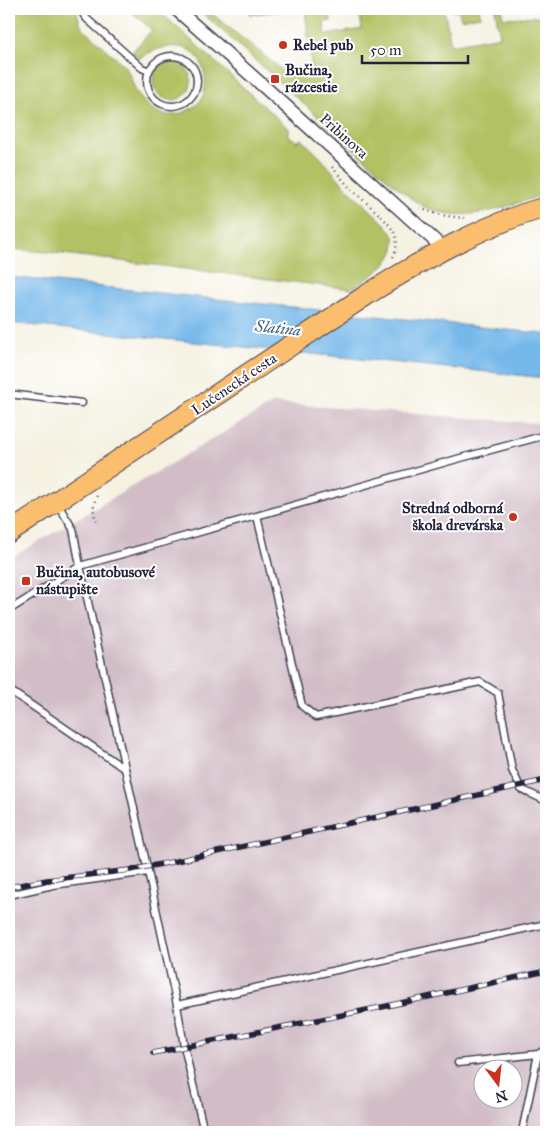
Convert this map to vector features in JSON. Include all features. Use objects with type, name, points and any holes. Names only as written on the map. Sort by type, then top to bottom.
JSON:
[{"type":"main road","name":"Lučenecká cesta","points":[[9,533],[368,294],[421,261],[501,223],[546,207]]},
{"type":"street","name":"Pribinova","points":[[176,9],[269,90],[444,249]]},
{"type":"lane","points":[[82,9],[87,19],[142,68],[149,71]]},
{"type":"lane","points":[[171,56],[184,59],[194,68],[197,79],[196,88],[192,96],[182,104],[169,106],[162,104],[148,90],[147,79],[149,71],[154,63],[161,58],[171,56]]},
{"type":"lane","points":[[9,394],[82,403]]},
{"type":"lane","points":[[9,610],[80,566],[546,435]]},
{"type":"lane","points":[[57,502],[73,529],[204,1132]]},
{"type":"lane","points":[[257,516],[302,706],[316,717],[480,682],[498,693],[512,770],[521,789],[546,801]]},
{"type":"lane","points":[[9,690],[125,769]]},
{"type":"lane","points":[[9,894],[53,885],[148,872]]},
{"type":"lane","points":[[177,1005],[546,924]]},
{"type":"lane","points":[[458,1063],[538,1054],[546,1049]]},
{"type":"lane","points":[[522,1132],[538,1054]]},
{"type":"path","points":[[332,167],[349,187],[385,220],[394,231],[397,240],[395,253],[388,265]]},
{"type":"shaded area","points":[[274,403],[546,424],[546,1132],[9,1132],[9,559]]},
{"type":"green space","points":[[9,9],[76,9],[84,29],[125,66],[135,89],[146,104],[161,114],[174,115],[188,110],[200,101],[205,89],[205,76],[198,58],[184,48],[166,47],[139,59],[132,52],[152,30],[128,9],[157,9],[290,130],[287,134],[297,142],[301,139],[319,156],[346,187],[385,224],[394,237],[395,246],[392,254],[381,268],[351,289],[9,249]]},
{"type":"green space","points":[[198,9],[206,9],[287,74],[312,70],[305,9],[330,9],[331,21],[324,22],[326,35],[362,29],[359,9],[441,9],[442,13],[445,13],[451,45],[500,36],[495,9],[502,9],[503,18],[545,16],[546,9],[546,194],[477,213],[449,214],[423,206],[392,183]]},
{"type":"green space","points":[[250,9],[298,9],[250,15]]},
{"type":"green space","points":[[452,9],[479,9],[481,16],[461,19],[459,12],[457,10],[452,11]]},
{"type":"green space","points":[[172,62],[185,68],[191,81],[185,94],[172,100],[159,94],[153,81],[159,68]]},
{"type":"water","name":"Slatina","points":[[9,277],[546,334],[546,378],[9,323]]},
{"type":"railway","points":[[9,887],[47,880],[130,870],[172,862],[546,780]]},
{"type":"railway","points":[[153,1053],[387,1006],[546,971]]},
{"type":"place","name":"Rebel pub","points":[[283,45]]},
{"type":"place","name":"Bučina, rázcestie","points":[[275,79]]},
{"type":"place","name":"Stredná odborná škola drevárska","points":[[513,517]]},
{"type":"place","name":"Bučina, autobusové nástupište","points":[[26,581]]}]
